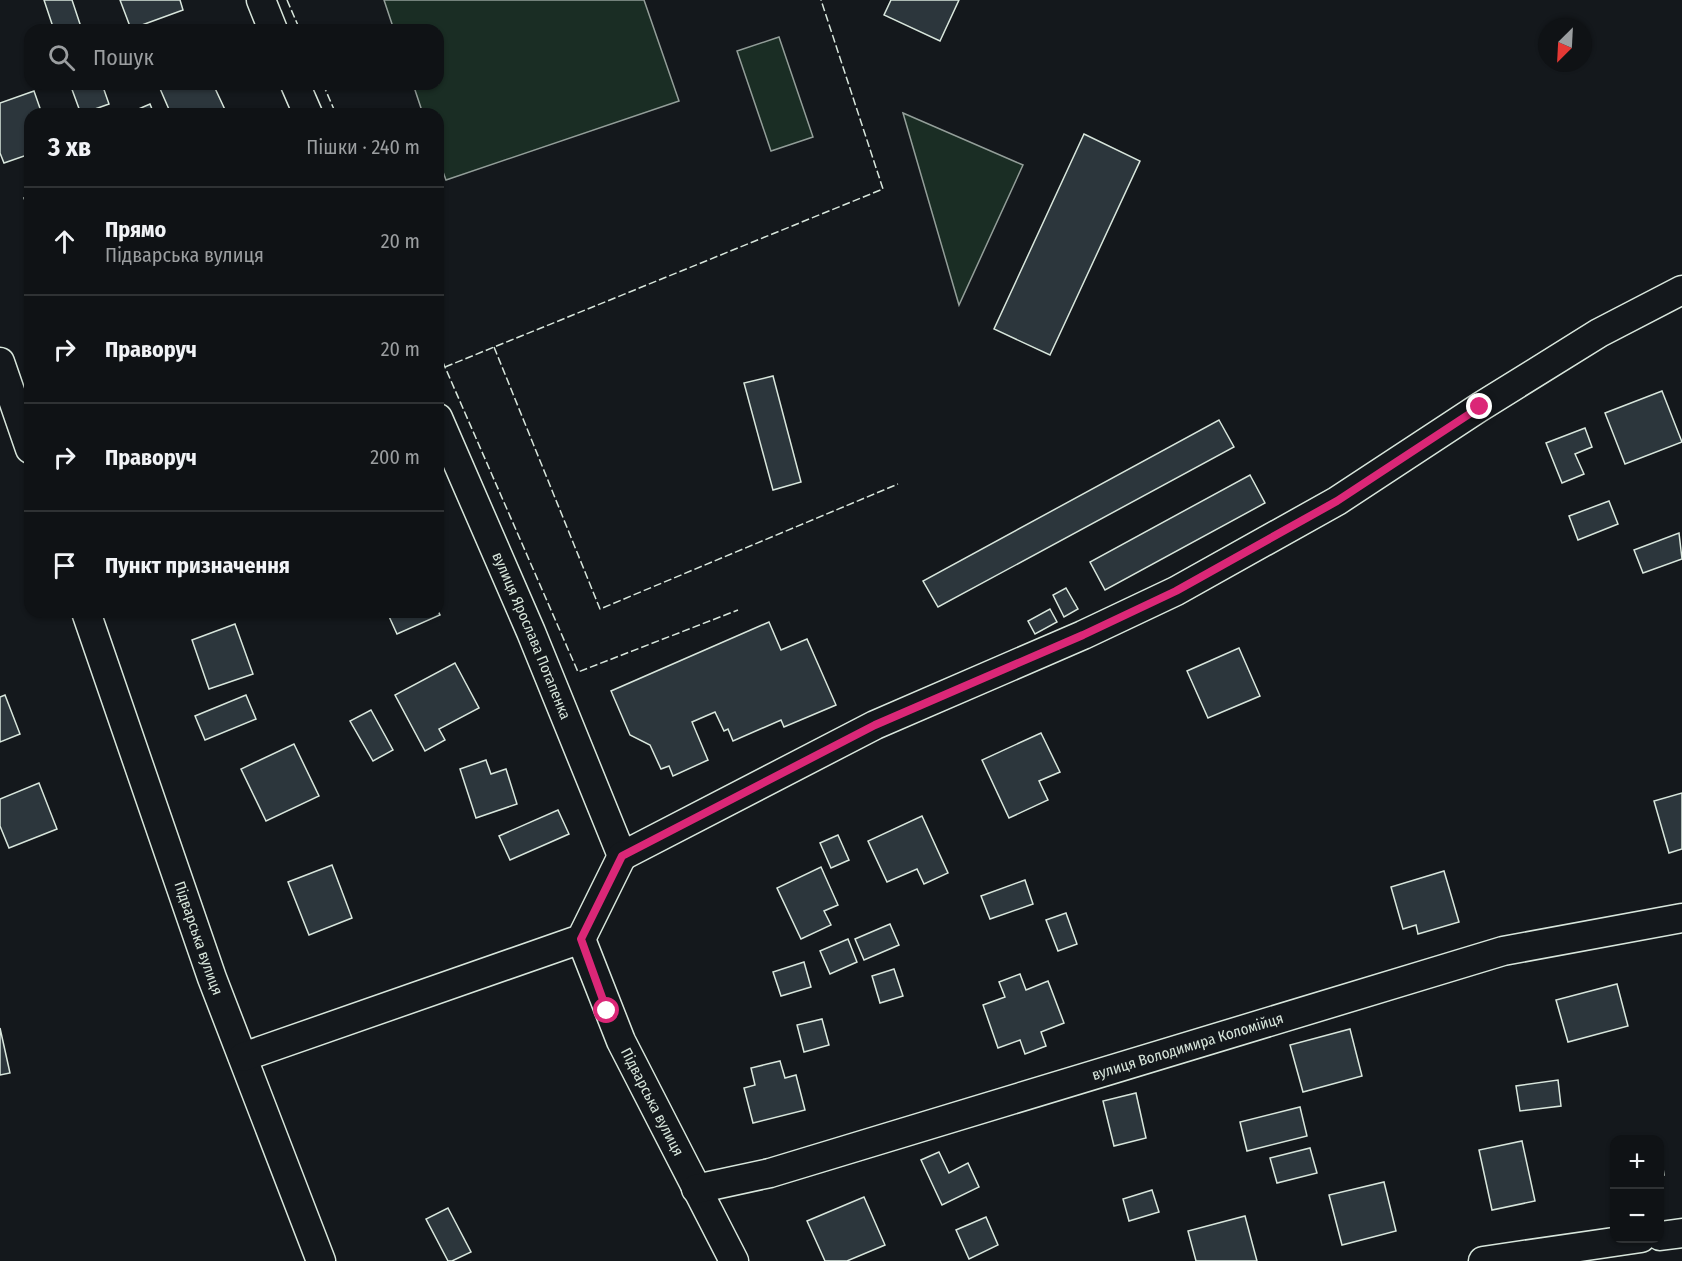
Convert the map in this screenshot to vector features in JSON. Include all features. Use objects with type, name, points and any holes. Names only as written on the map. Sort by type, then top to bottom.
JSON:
[{"type":"street","points":[[261,0],[271,24]]},
{"type":"street","points":[[298,90],[305,108]]},
{"type":"street","points":[[243,1057],[581,939],[622,856],[875,725],[1083,635],[1176,591],[1337,501],[1599,333],[1682,290]]},
{"type":"street","points":[[0,362],[24,432]]},
{"type":"street","name":"вулиця Ярослава Потапенка","points":[[444,432],[531,632],[622,856]]},
{"type":"street","name":"Підварська вулиця","points":[[88,618],[208,967],[321,1261]]},
{"type":"street","name":"вулиця Володимира Коломійця","points":[[696,1189],[770,1173],[1503,951],[1682,918]]},
{"type":"street","name":"Підварська вулиця","points":[[581,939],[607,1011],[734,1261]]},
{"type":"street","points":[[1664,1235],[1682,1233]]},
{"type":"street","points":[[1483,1261],[1612,1243]]},
{"type":"green space","points":[[384,0],[644,0],[679,101],[446,180],[444,174],[444,108],[421,108],[415,90],[444,90],[444,24],[392,24]]},
{"type":"green space","points":[[779,37],[813,137],[771,151],[737,51]]},
{"type":"green space","points":[[903,113],[1023,165],[959,305]]},
{"type":"building","points":[[44,0],[72,0],[80,24],[52,24]]},
{"type":"building","points":[[120,0],[180,0],[183,10],[145,24],[129,24]]},
{"type":"building","points":[[891,0],[959,0],[940,41],[884,15]]},
{"type":"building","points":[[72,90],[104,90],[109,104],[98,108],[79,108]]},
{"type":"building","points":[[161,90],[216,90],[224,108],[168,108]]},
{"type":"building","points":[[34,91],[40,108],[24,108],[24,156],[4,163],[0,153],[0,103]]},
{"type":"building","points":[[1084,134],[1140,161],[1050,355],[994,329]]},
{"type":"building","points":[[773,376],[801,482],[773,490],[744,383]]},
{"type":"building","points":[[1662,391],[1682,442],[1625,464],[1605,413]]},
{"type":"building","points":[[1219,420],[1234,447],[938,607],[923,581]]},
{"type":"building","points":[[1585,428],[1592,447],[1575,454],[1584,474],[1562,483],[1546,443]]},
{"type":"building","points":[[1250,475],[1265,503],[1105,590],[1090,562]]},
{"type":"building","points":[[1609,501],[1618,524],[1578,540],[1569,516]]},
{"type":"building","points":[[1679,533],[1682,559],[1643,573],[1634,550]]},
{"type":"building","points":[[1066,588],[1078,609],[1064,617],[1053,595]]},
{"type":"building","points":[[1050,609],[1057,622],[1035,634],[1028,621]]},
{"type":"building","points":[[390,618],[433,618],[397,634]]},
{"type":"building","points":[[769,622],[781,650],[807,639],[836,705],[784,727],[781,720],[733,741],[728,729],[724,731],[715,712],[692,722],[708,760],[673,776],[669,766],[661,769],[650,745],[630,735],[611,691]]},
{"type":"building","points":[[235,624],[253,674],[209,689],[192,640]]},
{"type":"building","points":[[1239,648],[1260,696],[1208,718],[1187,671]]},
{"type":"building","points":[[455,663],[479,708],[439,729],[445,740],[425,751],[395,695]]},
{"type":"building","points":[[5,695],[20,734],[0,742],[0,697]]},
{"type":"building","points":[[246,695],[256,719],[205,740],[195,716]]},
{"type":"building","points":[[371,710],[393,750],[373,761],[350,721]]},
{"type":"building","points":[[1041,733],[1060,772],[1039,781],[1048,800],[1009,818],[982,760]]},
{"type":"building","points":[[294,744],[319,796],[266,821],[241,769]]},
{"type":"building","points":[[486,760],[491,774],[506,769],[517,804],[476,818],[460,769]]},
{"type":"building","points":[[39,783],[57,829],[9,848],[0,826],[0,799]]},
{"type":"building","points":[[1682,793],[1682,849],[1669,853],[1654,801]]},
{"type":"building","points":[[558,810],[569,834],[510,860],[499,836]]},
{"type":"building","points":[[922,816],[948,873],[924,884],[917,869],[887,882],[868,841]]},
{"type":"building","points":[[838,835],[849,860],[831,868],[820,843]]},
{"type":"building","points":[[332,865],[352,918],[309,935],[288,882]]},
{"type":"building","points":[[821,867],[838,905],[824,911],[831,925],[801,939],[777,888]]},
{"type":"building","points":[[1444,871],[1459,922],[1418,934],[1416,925],[1403,929],[1391,887]]},
{"type":"building","points":[[1025,880],[1033,904],[990,919],[981,896]]},
{"type":"building","points":[[1066,913],[1077,944],[1058,951],[1046,920]]},
{"type":"building","points":[[890,924],[899,945],[864,960],[855,939]]},
{"type":"building","points":[[848,939],[857,962],[830,974],[820,951]]},
{"type":"building","points":[[804,962],[811,987],[781,996],[773,972]]},
{"type":"building","points":[[894,969],[903,996],[880,1003],[872,976]]},
{"type":"building","points":[[1020,974],[1026,990],[1048,981],[1064,1023],[1041,1032],[1046,1046],[1025,1054],[1020,1040],[998,1048],[983,1005],[1005,997],[999,982]]},
{"type":"building","points":[[1617,984],[1628,1026],[1568,1042],[1556,1000]]},
{"type":"building","points":[[822,1019],[829,1045],[804,1052],[797,1025]]},
{"type":"building","points":[[0,1028],[10,1073],[0,1075]]},
{"type":"building","points":[[1350,1029],[1362,1076],[1303,1092],[1290,1045]]},
{"type":"building","points":[[780,1061],[785,1078],[796,1075],[805,1110],[753,1123],[744,1088],[755,1085],[751,1068]]},
{"type":"building","points":[[1558,1080],[1561,1106],[1520,1111],[1516,1086]]},
{"type":"building","points":[[1136,1093],[1146,1138],[1114,1146],[1103,1101]]},
{"type":"building","points":[[1300,1107],[1307,1136],[1247,1151],[1240,1122]]},
{"type":"building","points":[[1522,1141],[1535,1201],[1492,1210],[1479,1150]]},
{"type":"building","points":[[1310,1148],[1317,1173],[1277,1183],[1270,1158]]},
{"type":"building","points":[[939,1152],[949,1173],[968,1163],[979,1187],[942,1205],[921,1160]]},
{"type":"building","points":[[1384,1182],[1396,1231],[1342,1245],[1329,1195]]},
{"type":"building","points":[[1152,1190],[1159,1212],[1129,1221],[1123,1199]]},
{"type":"building","points":[[864,1197],[885,1245],[847,1261],[825,1261],[807,1221]]},
{"type":"building","points":[[448,1208],[471,1252],[452,1261],[448,1261],[426,1219]]},
{"type":"building","points":[[1245,1216],[1257,1261],[1196,1261],[1188,1231]]},
{"type":"building","points":[[986,1217],[998,1245],[969,1259],[956,1230]]},
{"type":"fence","points":[[287,0],[297,24]]},
{"type":"fence","points":[[445,367],[883,189],[821,0]]},
{"type":"fence","points":[[326,90],[333,108]]},
{"type":"fence","points":[[494,347],[600,609],[898,484]]},
{"type":"fence","points":[[444,365],[578,672],[738,610]]},
{"type":"route","points":[[607,1011],[581,939],[622,856],[722,802],[875,725],[1083,635],[1176,591],[1337,501],[1480,407]]}]
